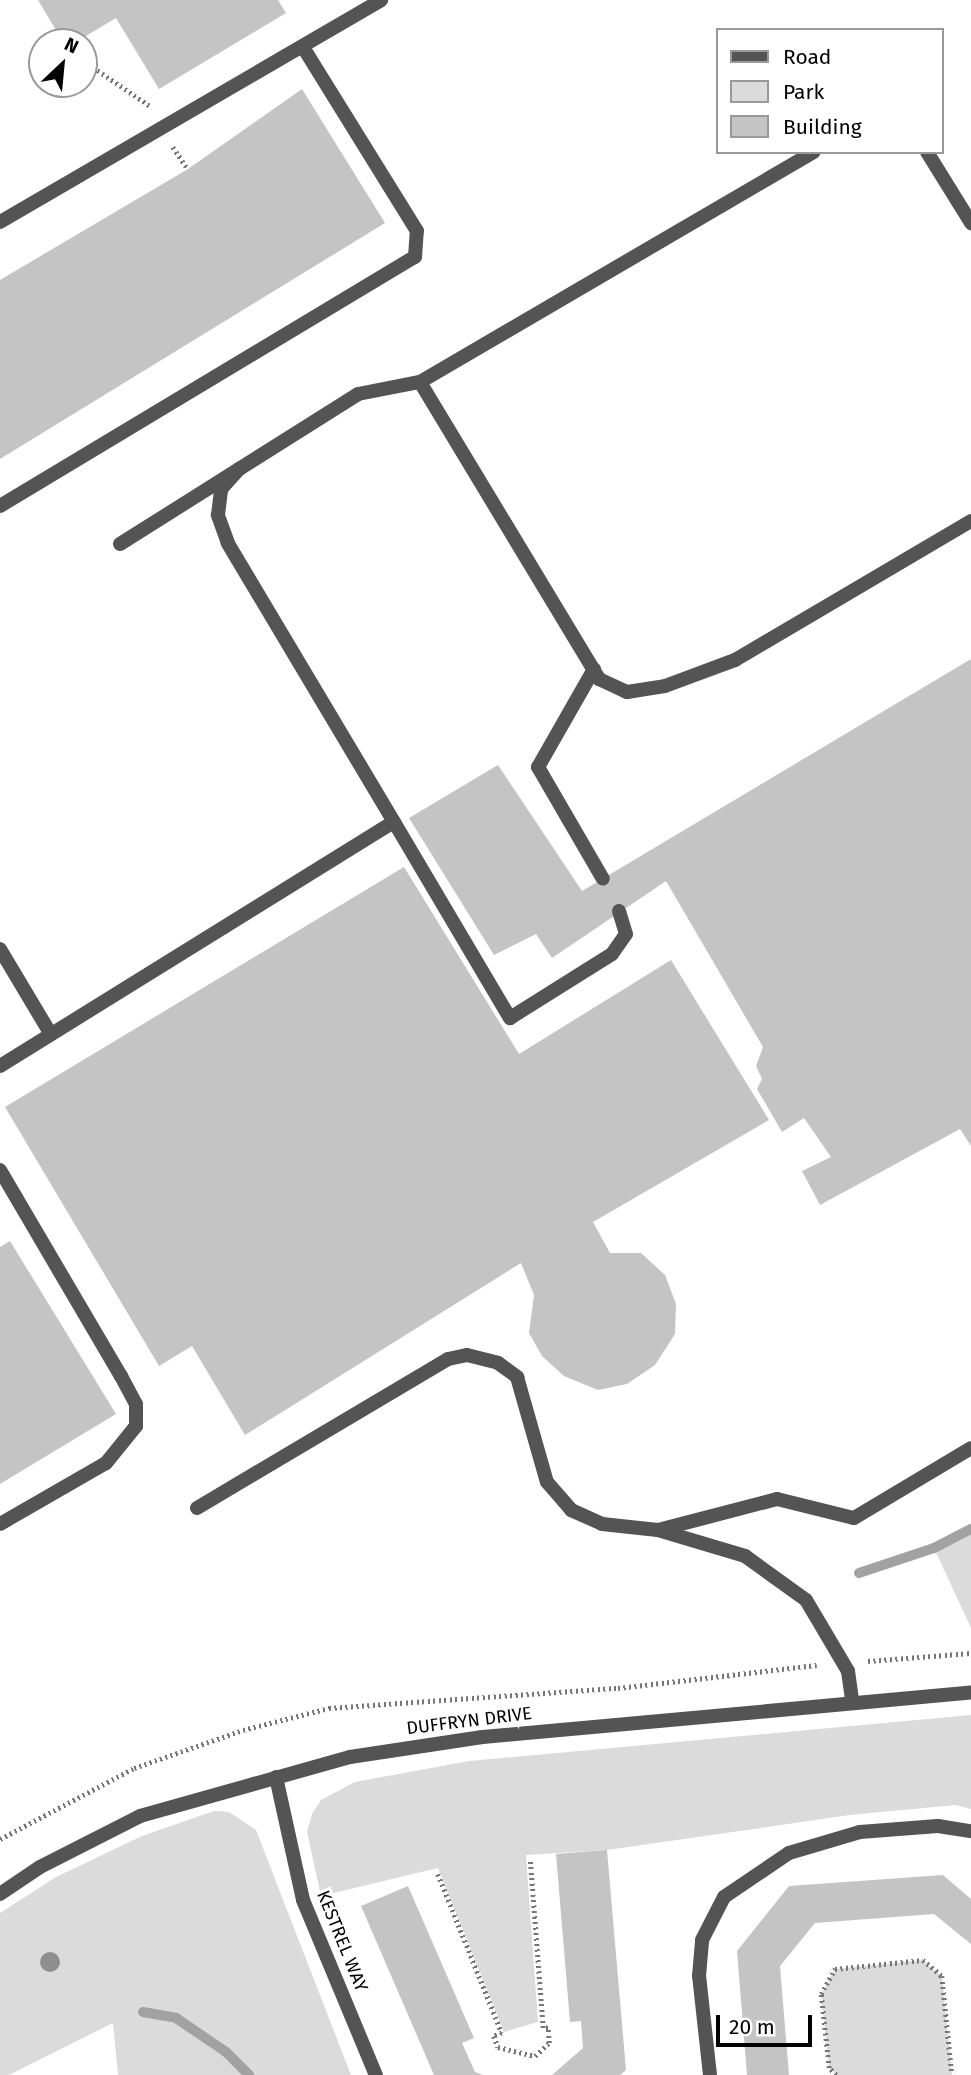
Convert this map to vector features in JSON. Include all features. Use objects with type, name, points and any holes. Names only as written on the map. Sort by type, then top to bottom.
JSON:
[{"type":"street","points":[[0,222],[381,0]]},
{"type":"street","points":[[0,506],[415,257],[417,231],[303,47]]},
{"type":"street","points":[[120,544],[358,394],[420,383],[811,154]]},
{"type":"street","points":[[928,154],[971,223]]},
{"type":"street","points":[[420,383],[599,679],[627,692],[665,686],[735,660],[971,521]]},
{"type":"street","points":[[240,468],[221,489],[218,515],[228,543],[510,1018],[612,954],[626,934],[619,911]]},
{"type":"street","points":[[594,669],[538,767],[603,879]]},
{"type":"street","points":[[0,1066],[394,822]]},
{"type":"street","points":[[0,949],[50,1033]]},
{"type":"street","points":[[0,1170],[121,1376],[135,1404],[136,1426],[106,1463],[0,1524]]},
{"type":"street","points":[[197,1508],[448,1359],[467,1355],[498,1363],[517,1377],[547,1482],[571,1510],[601,1524],[658,1530],[745,1556],[806,1600],[844,1663],[852,1701]]},
{"type":"street","points":[[658,1530],[777,1499],[854,1518],[971,1448]]},
{"type":"street","name":"DUFFRYN DRIVE","points":[[0,1895],[40,1867],[140,1816],[350,1757],[483,1737],[852,1701],[971,1693]]},
{"type":"street","name":"KESTREL WAY","points":[[276,1777],[303,1899],[376,2075]]},
{"type":"street","points":[[710,2075],[699,1976],[702,1940],[724,1897],[789,1853],[860,1832],[938,1826],[971,1831]]},
{"type":"path","points":[[98,71],[150,106]]},
{"type":"path","points":[[0,1839],[134,1768],[243,1730],[330,1708],[618,1688],[844,1663],[971,1653]]},
{"type":"path","points":[[438,1874],[502,2033],[494,2036],[498,2048],[535,2056],[549,2043],[548,2028],[543,2028],[530,1858]]},
{"type":"path","points":[[836,2075],[829,2068],[821,1994],[835,1969],[923,1960],[942,1976],[952,2075]]},
{"type":"green space","points":[[971,1529],[971,1628],[934,1548]]},
{"type":"green space","points":[[971,1715],[971,1809],[955,1805],[850,1815],[607,1850],[526,1855],[538,2022],[504,2032],[438,1868],[321,1896],[307,1832],[312,1814],[321,1800],[355,1782],[469,1761]]},
{"type":"green space","points":[[214,1811],[229,1812],[256,1830],[351,2075],[118,2075],[113,2023],[9,2075],[0,2075],[0,1913],[56,1877],[142,1836]]},
{"type":"green space","points":[[923,1960],[942,1976],[952,2075],[836,2075],[829,2068],[821,1994],[835,1969]]},
{"type":"building","points":[[38,0],[278,0],[286,13],[159,89],[116,18],[98,29],[55,28]]},
{"type":"building","points":[[302,89],[385,223],[0,459],[0,280],[188,169]]},
{"type":"building","points":[[971,659],[971,1146],[960,1129],[820,1205],[802,1171],[831,1157],[804,1118],[782,1132],[757,1089],[762,1079],[756,1066],[763,1047],[666,881],[552,958],[536,934],[494,955],[409,818],[498,765],[582,891]]},
{"type":"building","points":[[404,867],[519,1054],[671,960],[769,1120],[593,1222],[610,1253],[641,1253],[665,1275],[676,1304],[675,1334],[655,1365],[627,1384],[598,1390],[564,1376],[542,1356],[529,1333],[534,1295],[521,1263],[245,1435],[192,1346],[159,1366],[5,1107]]},
{"type":"building","points":[[10,1241],[116,1414],[0,1484],[0,1247]]},
{"type":"building","points":[[607,1850],[626,2070],[620,2075],[552,2075],[583,2048],[581,2021],[570,2022],[556,1854]]},
{"type":"building","points":[[943,1875],[971,1899],[971,1944],[934,1914],[815,1923],[780,1966],[789,2075],[747,2075],[737,1951],[789,1886]]},
{"type":"building","points":[[408,1886],[474,2038],[462,2043],[475,2072],[483,2075],[434,2075],[361,1906]]},
{"type":"waterway","points":[[859,1573],[934,1548],[971,1529]]},
{"type":"waterway","points":[[143,2012],[176,2018],[226,2052],[249,2075]]}]
